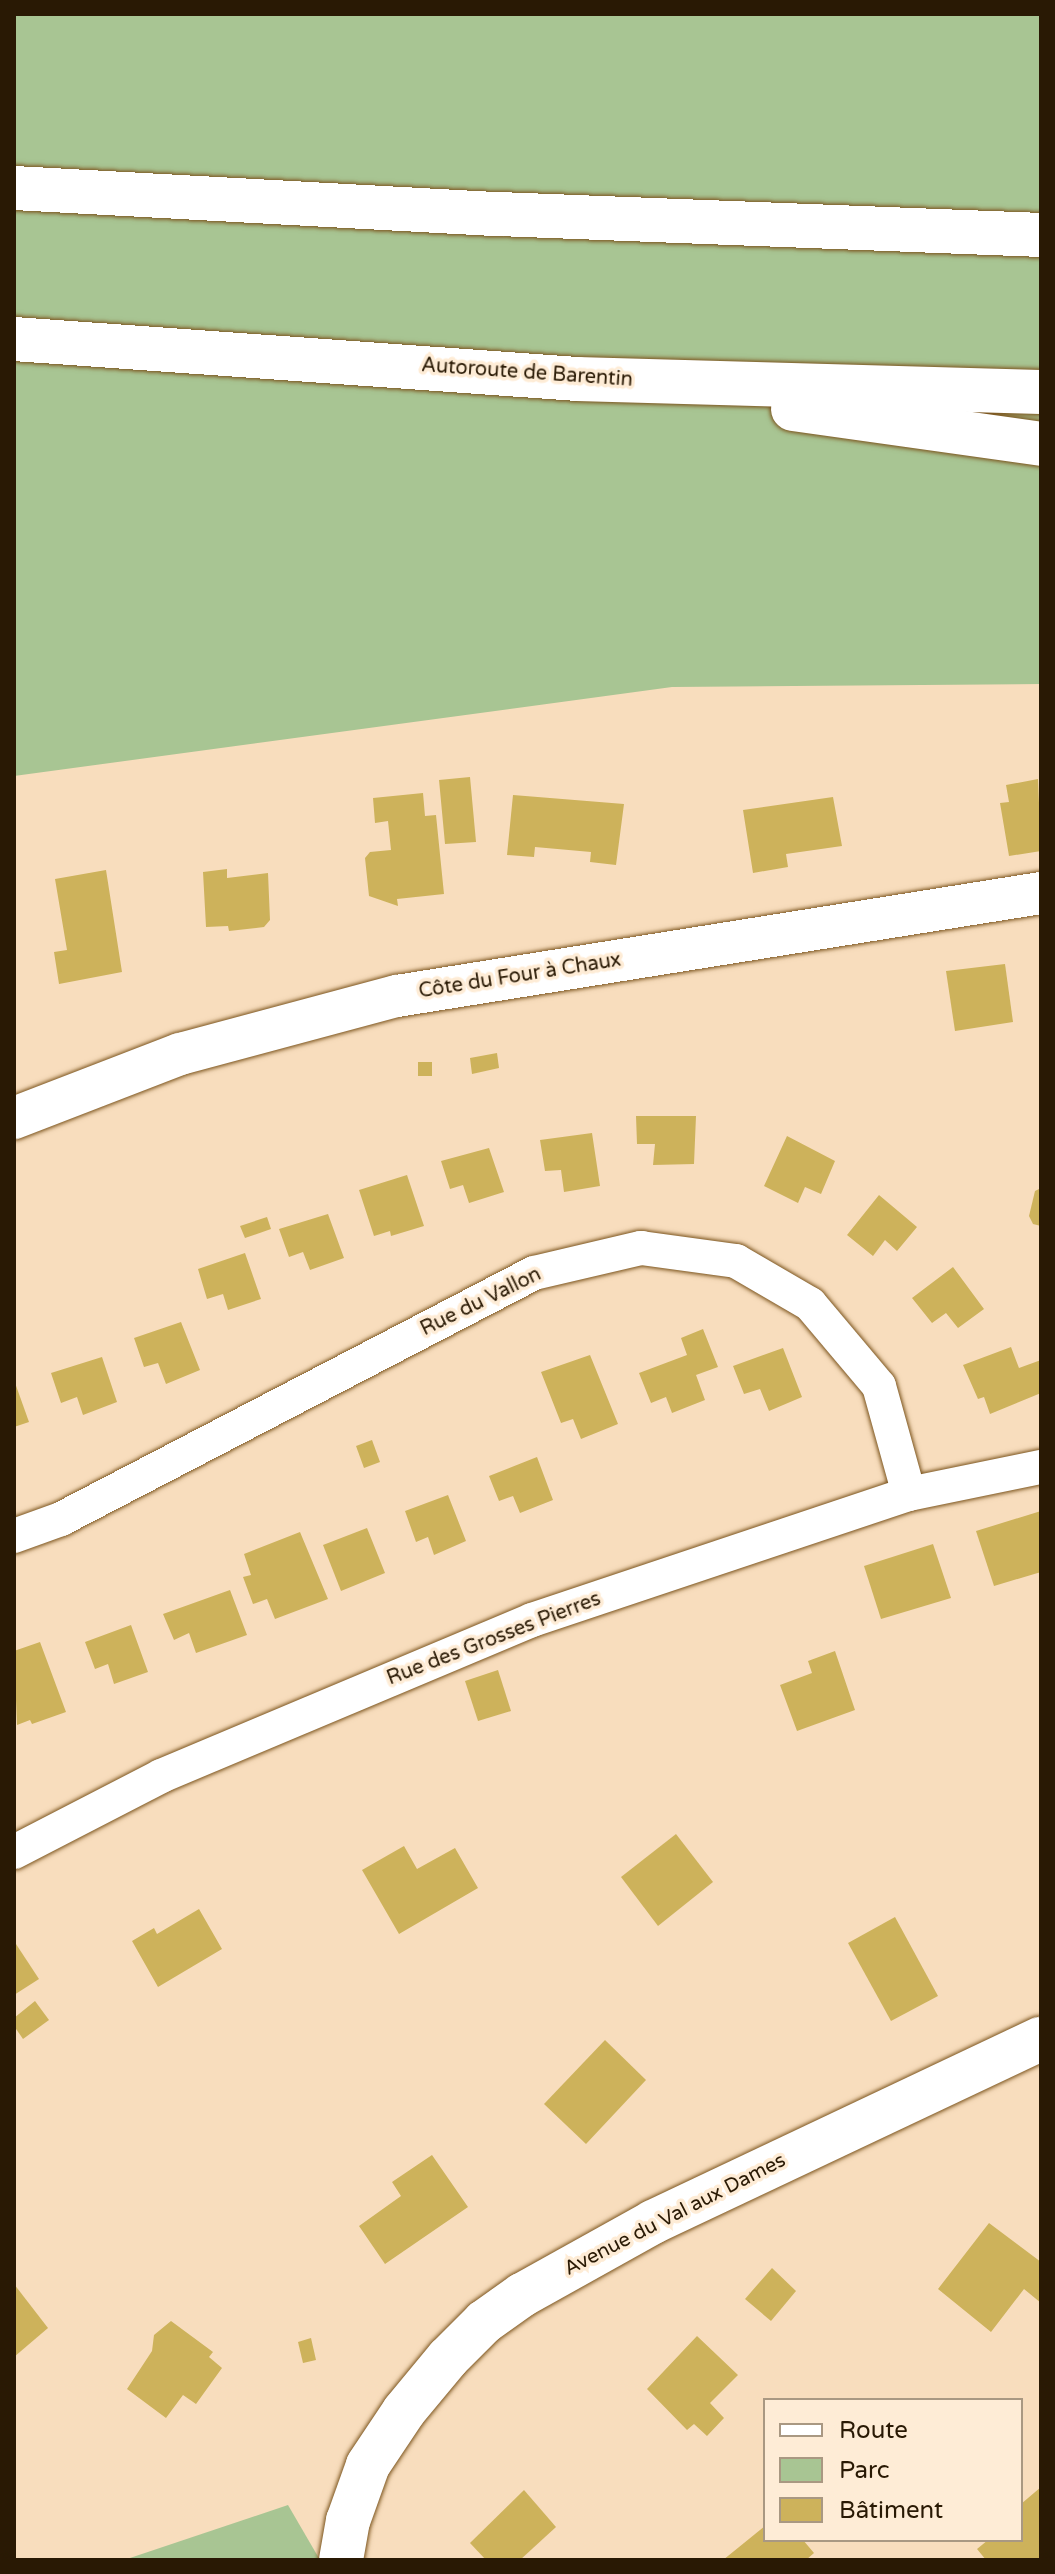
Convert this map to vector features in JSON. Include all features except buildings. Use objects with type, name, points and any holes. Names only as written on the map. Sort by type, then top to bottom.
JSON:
[{"type":"main road","points":[[14,188],[514,215],[1041,235]]},
{"type":"main road","points":[[961,232],[1041,221]]},
{"type":"main road","name":"Autoroute de Barentin","points":[[14,339],[577,379],[1041,392]]},
{"type":"main road","points":[[577,379],[1041,444]]},
{"type":"main road","name":"Avenue du Val aux Dames","points":[[341,2560],[348,2521],[368,2465],[404,2411],[448,2358],[484,2322],[548,2280],[653,2222],[1041,2039]]},
{"type":"street","name":"Côte du Four à Chaux","points":[[14,1118],[180,1054],[397,996],[1041,893]]},
{"type":"street","name":"Rue du Vallon","points":[[14,1536],[61,1519],[534,1273],[641,1248],[736,1261],[810,1304],[879,1386],[909,1494]]},
{"type":"street","name":"Rue des Grosses Pierres","points":[[14,1852],[161,1776],[532,1620],[909,1494],[1041,1467]]},
{"type":"green space","points":[[14,14],[1041,14],[1041,684],[672,687],[14,776]]},
{"type":"green space","points":[[288,2505],[320,2560],[124,2560]]}]
